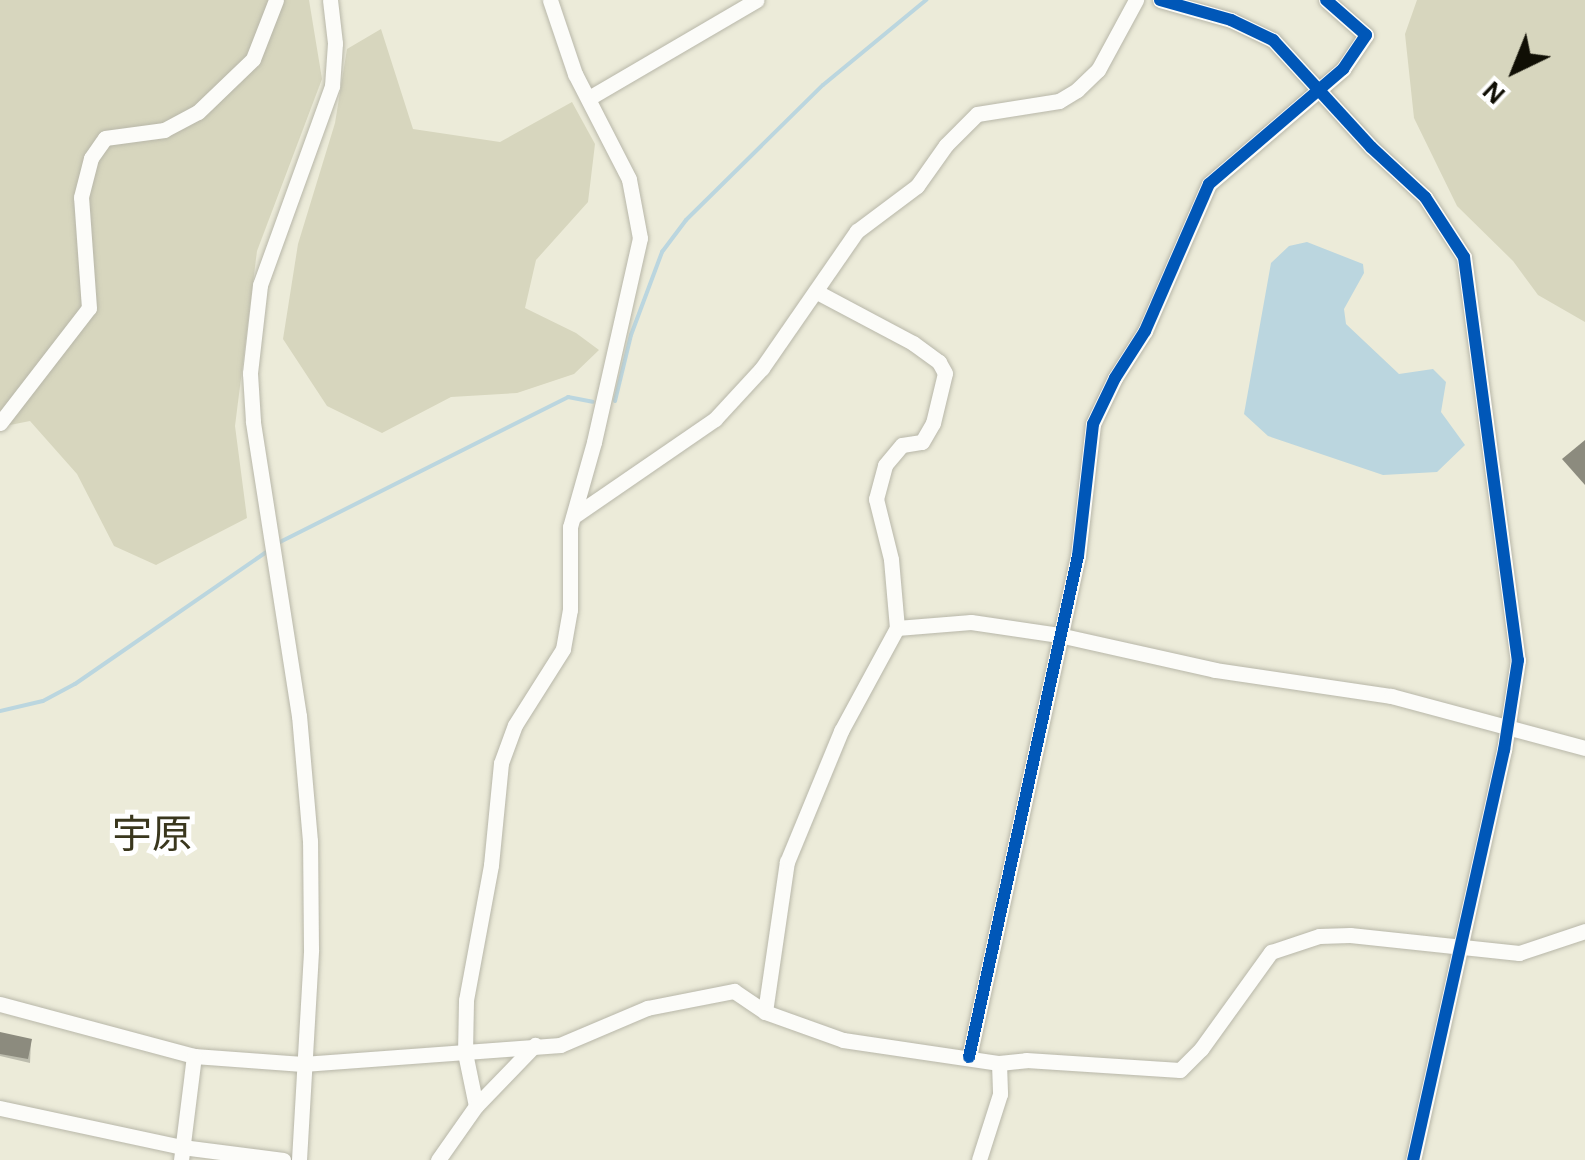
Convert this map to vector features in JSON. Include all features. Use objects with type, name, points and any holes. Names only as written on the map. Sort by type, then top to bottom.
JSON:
[{"type":"street","points":[[0,423],[89,308],[80,197],[91,158],[105,138],[164,130],[198,112],[253,59],[276,0]]},
{"type":"street","points":[[300,1160],[311,949],[310,841],[299,716],[253,421],[250,373],[260,285],[332,86],[335,43],[330,0]]},
{"type":"street","points":[[476,1106],[465,1052],[466,1000],[491,865],[501,763],[514,725],[563,649],[570,610],[574,516],[640,238],[630,179],[574,74],[550,0]]},
{"type":"street","points":[[589,98],[757,0]]},
{"type":"street","points":[[574,516],[715,419],[762,368],[857,232],[917,186],[946,144],[977,114],[1059,101],[1078,90],[1098,70],[1136,0]]},
{"type":"street","points":[[1160,0],[1232,20],[1273,40],[1425,197],[1464,257],[1518,660],[1508,725],[1412,1160]]},
{"type":"street","points":[[969,1056],[1078,556],[1093,424],[1145,332],[1209,184],[1343,69],[1366,36],[1326,0]]},
{"type":"street","points":[[765,1012],[787,862],[805,827],[841,731],[897,628],[891,559],[876,499],[885,465],[902,445],[922,442],[932,424],[945,372],[939,362],[913,344],[817,292]]},
{"type":"street","points":[[897,628],[971,622],[1060,635],[1216,670],[1390,696],[1585,748]]},
{"type":"street","points":[[0,1004],[194,1056],[303,1064],[560,1044],[646,1008],[734,991],[765,1012],[843,1040],[999,1063],[1026,1060],[1180,1070],[1201,1048],[1271,952],[1319,936],[1350,934],[1519,953],[1585,931]]},
{"type":"street","points":[[438,1160],[476,1106],[535,1045]]},
{"type":"street","points":[[182,1154],[194,1056]]},
{"type":"street","points":[[979,1160],[1000,1094],[999,1063]]},
{"type":"street","points":[[0,1108],[182,1154],[283,1160]]},
{"type":"green space","points":[[0,0],[309,0],[322,79],[257,251],[235,426],[247,518],[156,565],[114,546],[77,474],[30,421],[0,427]]},
{"type":"green space","points":[[1417,0],[1585,0],[1585,322],[1538,295],[1513,261],[1457,206],[1414,118],[1405,34]]},
{"type":"green space","points":[[381,29],[413,129],[500,142],[572,102],[595,144],[588,202],[536,260],[525,308],[576,333],[599,350],[574,374],[517,393],[451,397],[382,433],[327,406],[283,339],[298,244],[335,123],[347,49]]},
{"type":"water","points":[[1307,242],[1363,264],[1364,273],[1344,309],[1346,324],[1399,374],[1433,369],[1446,382],[1441,412],[1465,445],[1437,472],[1383,475],[1268,436],[1244,414],[1271,263],[1289,246]]},
{"type":"building","points":[[1585,440],[1585,485],[1562,459]]},
{"type":"building","points":[[0,1032],[32,1039],[28,1059],[0,1054]]},
{"type":"waterway","points":[[615,401],[631,335],[662,252],[686,220],[823,85],[926,0]]},
{"type":"waterway","points":[[278,543],[568,397],[593,402]]},
{"type":"waterway","points":[[0,711],[43,701],[75,684],[266,552]]},
{"type":"cycle path","points":[[1160,0],[1231,20],[1273,40],[1371,147],[1425,197],[1464,257],[1518,660],[1504,750],[1413,1160]]},
{"type":"cycle path","points":[[969,1057],[1078,556],[1093,424],[1115,378],[1145,331],[1209,184],[1343,69],[1366,35],[1326,0]]},
{"type":"district","name":"宇原","points":[[152,836]]}]
